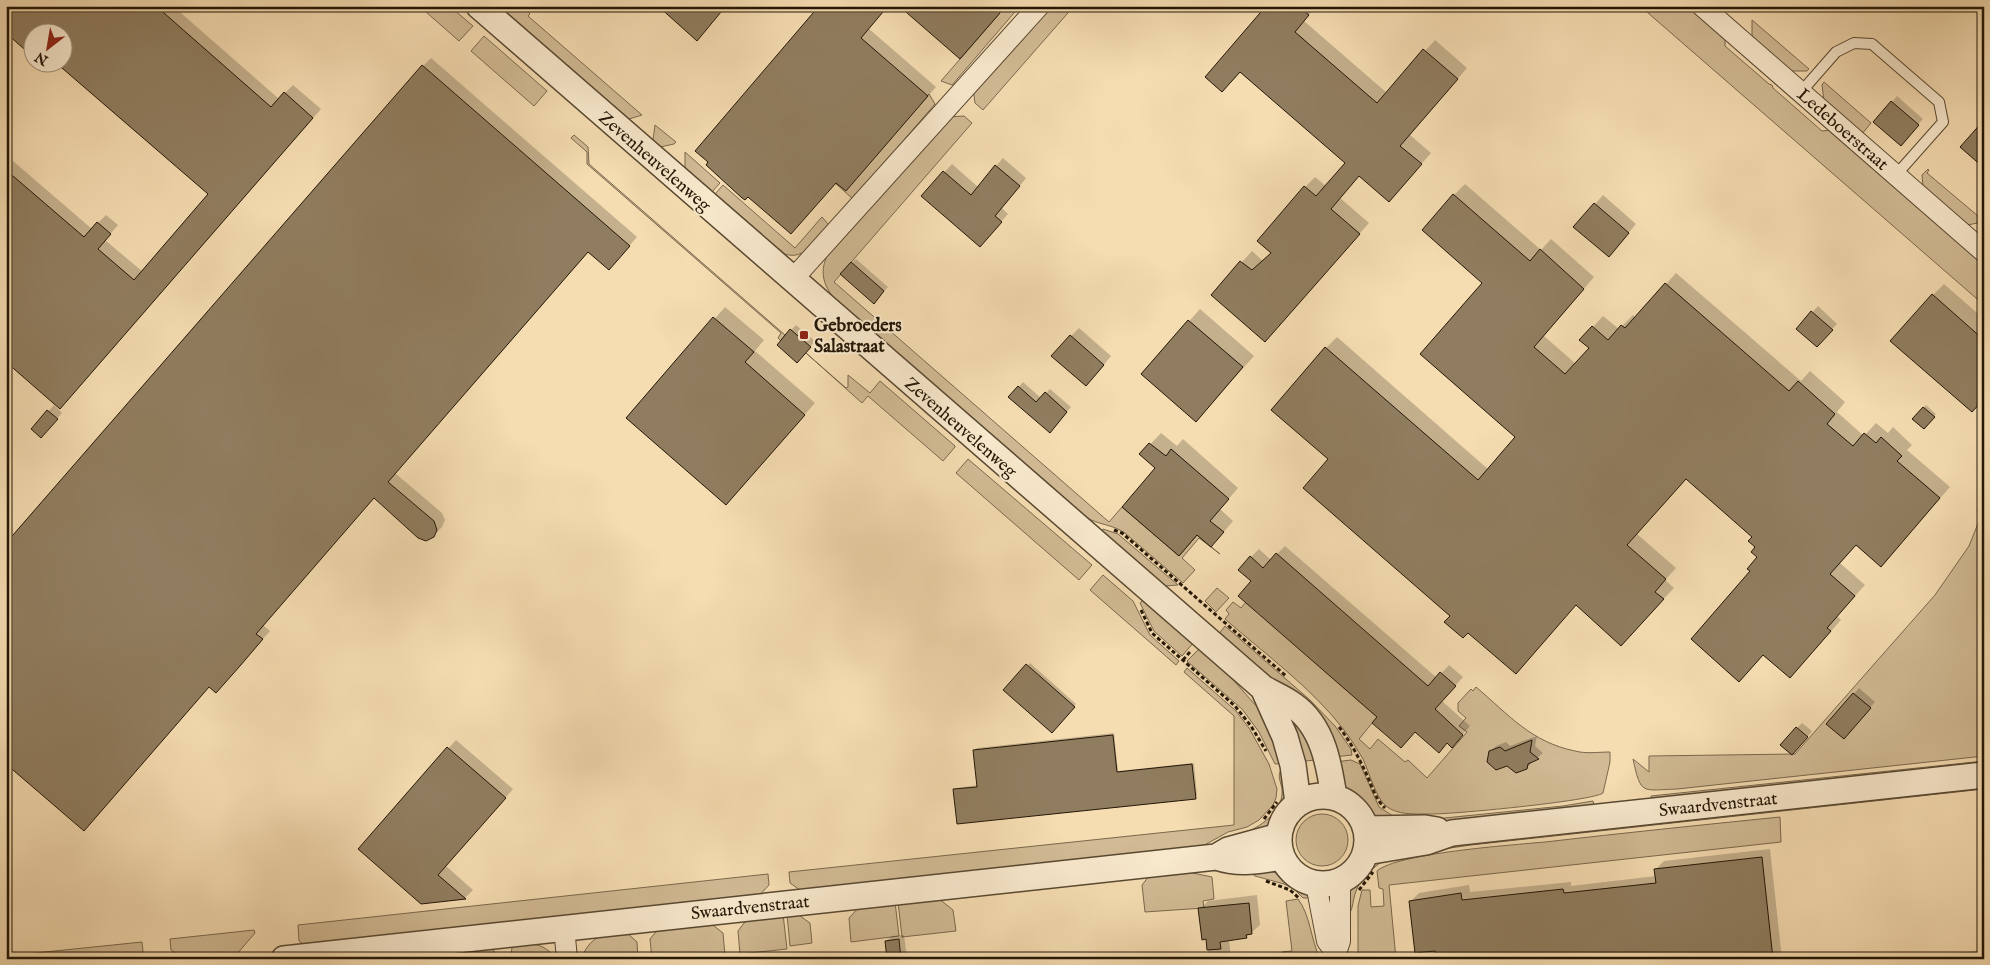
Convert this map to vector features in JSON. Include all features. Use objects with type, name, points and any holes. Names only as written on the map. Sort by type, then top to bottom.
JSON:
[{"type":"street","name":"Zevenheuvelenweg","points":[[479,6],[1263,688],[1294,705],[1312,724],[1320,738],[1328,760],[1334,797]]},
{"type":"street","points":[[792,280],[1039,6]]},
{"type":"street","name":"Ledeboerstraat","points":[[1702,6],[1896,175],[1981,243]]},
{"type":"street","name":"Zevenheuvelenweg","points":[[1263,688],[1285,737],[1293,765],[1298,804]]},
{"type":"street","name":"Swaardvenstraat","points":[[1369,850],[1426,842],[1452,833],[1984,775]]},
{"type":"street","points":[[1336,956],[1327,941],[1338,887],[1357,869],[1369,850],[1362,818],[1354,809],[1334,797],[1315,797],[1298,804],[1289,812],[1282,823],[1281,846],[1290,870],[1302,879],[1338,887]]},
{"type":"street","name":"Swaardvenstraat","points":[[284,959],[1216,857],[1228,850],[1281,846]]},
{"type":"street","points":[[564,927],[568,959]]},
{"type":"lane","points":[[1800,92],[1836,52],[1854,43],[1872,44],[1939,102],[1943,122],[1896,175]]},
{"type":"path","points":[[1357,756],[1378,802],[1391,812]]},
{"type":"path","points":[[1338,887],[1363,884],[1369,850]]},
{"type":"shaded area","points":[[499,6],[517,6],[522,10],[524,8],[530,14],[528,16],[642,115],[629,119]]},
{"type":"shaded area","points":[[1006,6],[1020,6],[952,85],[941,81]]},
{"type":"shaded area","points":[[1044,6],[1074,6],[983,110],[975,103],[973,87]]},
{"type":"shaded area","points":[[1640,6],[1687,6],[1725,39],[1725,46],[1772,85],[1773,88],[1822,131],[1830,130],[1984,264],[1984,305]]},
{"type":"shaded area","points":[[453,9],[473,26],[459,41],[426,12]]},
{"type":"shaded area","points":[[1752,20],[1809,69],[1807,71],[1789,71],[1752,38]]},
{"type":"shaded area","points":[[484,36],[547,91],[534,106],[471,51]]},
{"type":"shaded area","points":[[1824,82],[1871,123],[1862,134],[1824,101],[1822,85]]},
{"type":"shaded area","points":[[929,94],[935,104],[853,199],[835,183],[846,190]]},
{"type":"shaded area","points":[[964,116],[972,123],[834,282],[1109,522],[1122,507],[1179,556],[1197,535],[1220,554],[1199,538],[1182,558],[1195,570],[1183,583],[1125,533],[1086,517],[837,301],[826,286],[823,268],[827,256],[947,117]]},
{"type":"shaded area","points":[[655,125],[676,142],[660,147],[653,140]]},
{"type":"shaded area","points":[[574,135],[588,147],[589,164],[785,335],[781,341],[778,338],[781,333],[587,164],[587,152],[571,138]]},
{"type":"shaded area","points":[[685,152],[720,183],[712,192],[685,168]]},
{"type":"shaded area","points":[[1928,169],[1927,173],[1978,216],[1978,223],[1967,225],[1923,187],[1922,175]]},
{"type":"shaded area","points":[[723,185],[795,248],[822,217],[829,225],[805,252],[792,255],[785,254],[715,194]]},
{"type":"shaded area","points":[[806,353],[846,388],[848,387],[848,375],[870,393],[880,381],[955,447],[943,461],[868,396],[862,403]]},
{"type":"shaded area","points":[[968,459],[1092,565],[1079,580],[956,473]]},
{"type":"shaded area","points":[[1984,509],[1984,756],[1677,789],[1650,790],[1641,785],[1633,759],[1649,772],[1649,756],[1795,754],[1935,595],[1969,546],[1979,521],[1978,510]]},
{"type":"shaded area","points":[[1103,529],[1118,534],[1178,585],[1164,586],[1102,531]]},
{"type":"shaded area","points":[[1103,575],[1133,601],[1150,635],[1179,661],[1176,665],[1090,590]]},
{"type":"shaded area","points":[[1217,588],[1229,598],[1216,612],[1205,601]]},
{"type":"shaded area","points":[[1144,599],[1194,642],[1182,656],[1154,631],[1140,603]]},
{"type":"shaded area","points":[[1233,602],[1241,608],[1246,602],[1377,717],[1359,739],[1370,749],[1378,739],[1405,762],[1408,760],[1427,778],[1467,732],[1459,726],[1466,718],[1458,711],[1458,703],[1471,689],[1473,691],[1476,687],[1521,726],[1546,741],[1559,747],[1579,752],[1610,752],[1610,762],[1603,793],[1574,800],[1440,814],[1411,814],[1390,809],[1379,797],[1363,759],[1347,733],[1318,700],[1225,619],[1229,614],[1226,610]]},
{"type":"shaded area","points":[[1225,626],[1310,700],[1335,726],[1351,749],[1352,755],[1334,757],[1218,635]]},
{"type":"shaded area","points":[[1200,648],[1236,683],[1272,724],[1287,763],[1275,764],[1259,732],[1242,709],[1187,661]]},
{"type":"shaded area","points":[[1187,668],[1236,711],[1249,728],[1269,764],[1277,789],[1276,798],[1273,805],[1259,820],[1247,827],[1228,832],[1201,847],[804,893],[790,883],[789,872],[1234,825],[1234,716],[1184,672]]},
{"type":"shaded area","points":[[1286,711],[1323,759],[1298,762]]},
{"type":"shaded area","points":[[1351,760],[1360,764],[1379,807],[1393,816],[1372,818],[1345,791],[1335,762]]},
{"type":"shaded area","points":[[1984,761],[1984,765],[1652,799],[1651,796]]},
{"type":"shaded area","points":[[1281,770],[1289,799],[1270,827],[1247,832],[1266,821],[1280,804],[1282,789],[1279,777]]},
{"type":"shaded area","points":[[1984,785],[1984,789],[1471,845],[1409,854],[1445,846]]},
{"type":"shaded area","points":[[1593,801],[1594,805],[1489,819],[1432,822],[1425,820],[1563,806]]},
{"type":"shaded area","points":[[1322,814],[1332,816],[1340,822],[1346,830],[1348,840],[1346,850],[1340,858],[1332,864],[1322,866],[1312,864],[1304,858],[1298,850],[1296,840],[1298,830],[1304,822],[1312,816]]},
{"type":"shaded area","points":[[1780,817],[1781,842],[1389,885],[1396,959],[1358,959],[1358,906],[1362,890],[1370,890],[1371,907],[1384,906],[1383,889],[1379,888],[1377,871],[1389,865],[1407,859],[1456,851]]},
{"type":"shaded area","points":[[1372,860],[1383,861],[1370,871],[1359,884],[1350,913],[1349,889]]},
{"type":"shaded area","points":[[1277,869],[1302,888],[1309,898],[1303,898],[1294,889],[1284,884],[1255,876],[1251,873]]},
{"type":"shaded area","points":[[1188,872],[1212,877],[1214,899],[1203,901],[1204,908],[1145,912],[1142,885],[1149,876]]},
{"type":"shaded area","points":[[768,874],[769,885],[756,899],[307,947],[299,941],[298,925]]},
{"type":"shaded area","points":[[938,898],[953,910],[956,931],[902,937],[898,902]]},
{"type":"shaded area","points":[[1298,899],[1308,920],[1320,959],[1283,959],[1282,952],[1292,951],[1286,901]]},
{"type":"shaded area","points":[[895,902],[899,936],[851,942],[849,918],[860,906]]},
{"type":"shaded area","points":[[796,913],[810,923],[812,943],[790,946],[787,914]]},
{"type":"shaded area","points":[[783,914],[787,949],[740,954],[738,931],[748,918]]},
{"type":"shaded area","points":[[709,922],[723,933],[725,956],[698,959],[652,959],[650,939],[659,928]]},
{"type":"shaded area","points":[[254,930],[255,933],[237,954],[183,959],[171,950],[170,939]]},
{"type":"shaded area","points":[[625,931],[637,942],[638,959],[581,959],[593,941],[604,935]]},
{"type":"shaded area","points":[[142,942],[143,951],[137,959],[6,959],[6,956]]},
{"type":"shaded area","points":[[519,943],[540,946],[556,959],[510,959],[512,948]]},
{"type":"shaded area","points":[[485,946],[493,949],[498,959],[418,959],[420,955]]},
{"type":"building","points":[[6,6],[156,6],[271,107],[284,92],[313,118],[60,409],[6,362],[6,170],[84,237],[97,222],[111,234],[98,249],[134,280],[208,194],[67,72],[72,72],[72,22],[22,22],[22,47],[6,33]]},
{"type":"building","points":[[658,6],[726,6],[697,41]]},
{"type":"building","points":[[819,6],[888,6],[861,38],[928,96],[846,191],[836,183],[791,234],[748,197],[745,200],[742,198],[706,165],[708,162],[695,151]]},
{"type":"building","points":[[899,6],[1006,6],[960,59]]},
{"type":"building","points":[[1266,6],[1298,6],[1309,15],[1295,32],[1377,103],[1423,49],[1458,79],[1400,146],[1422,164],[1389,202],[1359,176],[1331,209],[1360,234],[1265,342],[1211,295],[1240,261],[1252,270],[1271,253],[1257,241],[1304,186],[1316,196],[1345,163],[1240,72],[1222,92],[1205,77]]},
{"type":"building","points":[[422,65],[630,246],[609,270],[588,252],[388,482],[434,521],[437,530],[434,537],[426,541],[418,538],[374,498],[256,634],[263,639],[240,666],[216,693],[209,687],[84,831],[6,764],[6,543]]},
{"type":"building","points":[[1891,101],[1919,125],[1901,146],[1873,122]]},
{"type":"building","points":[[1984,120],[1984,168],[1960,147]]},
{"type":"building","points":[[995,165],[1020,186],[995,216],[1002,222],[980,247],[921,196],[943,171],[971,195]]},
{"type":"building","points":[[1453,194],[1530,261],[1540,249],[1584,289],[1534,347],[1565,374],[1589,348],[1579,340],[1592,326],[1608,340],[1621,325],[1625,328],[1665,283],[1789,391],[1798,381],[1835,414],[1827,424],[1853,446],[1864,433],[1876,443],[1881,437],[1902,456],[1897,461],[1940,498],[1881,567],[1856,545],[1830,574],[1855,596],[1827,628],[1831,631],[1790,678],[1763,655],[1739,682],[1691,639],[1750,571],[1747,569],[1757,557],[1751,552],[1755,547],[1748,541],[1752,537],[1686,479],[1627,545],[1666,579],[1655,592],[1664,599],[1621,646],[1576,605],[1516,674],[1468,633],[1463,638],[1444,622],[1450,616],[1303,488],[1328,459],[1271,410],[1325,347],[1478,480],[1515,437],[1420,354],[1482,283],[1422,230]]},
{"type":"building","points":[[1594,203],[1629,233],[1609,257],[1573,227]]},
{"type":"building","points":[[851,262],[884,291],[874,304],[840,274]]},
{"type":"building","points":[[1932,294],[1984,340],[1984,399],[1972,412],[1890,341]]},
{"type":"building","points":[[1811,311],[1833,330],[1817,347],[1796,329]]},
{"type":"building","points":[[713,317],[754,352],[745,362],[805,415],[726,505],[626,418]]},
{"type":"building","points":[[1188,320],[1243,367],[1196,422],[1141,374]]},
{"type":"building","points":[[790,329],[811,347],[797,363],[777,345]]},
{"type":"building","points":[[1070,335],[1104,365],[1086,386],[1051,356]]},
{"type":"building","points":[[1018,386],[1036,402],[1045,392],[1067,412],[1050,433],[1008,397]]},
{"type":"building","points":[[1923,407],[1935,417],[1924,429],[1912,419]]},
{"type":"building","points":[[47,410],[58,419],[41,438],[31,429]]},
{"type":"building","points":[[1149,443],[1166,456],[1171,449],[1229,499],[1210,521],[1224,532],[1211,547],[1197,535],[1179,556],[1122,507],[1155,468],[1139,454]]},
{"type":"building","points":[[1276,553],[1428,686],[1440,672],[1456,686],[1435,709],[1463,735],[1452,748],[1447,743],[1439,753],[1415,732],[1401,748],[1372,723],[1377,717],[1238,596],[1251,581],[1238,570],[1250,556],[1263,568]]},
{"type":"building","points":[[1026,664],[1075,707],[1052,733],[1003,690]]},
{"type":"building","points":[[1853,693],[1871,708],[1844,739],[1826,724]]},
{"type":"building","points":[[1796,727],[1808,737],[1792,755],[1780,745]]},
{"type":"building","points":[[1113,735],[1117,772],[1192,764],[1196,799],[957,824],[953,789],[977,787],[973,750]]},
{"type":"building","points":[[1532,740],[1530,752],[1539,759],[1528,764],[1527,769],[1516,773],[1507,766],[1496,770],[1487,762],[1489,751],[1500,747],[1505,751]]},
{"type":"building","points":[[447,747],[506,798],[438,875],[466,899],[421,904],[358,849]]},
{"type":"building","points":[[1762,857],[1773,959],[1436,959],[1435,951],[1415,953],[1409,901],[1461,893],[1462,900],[1563,889],[1564,893],[1656,883],[1654,869]]},
{"type":"building","points":[[1249,903],[1252,934],[1246,935],[1247,938],[1220,942],[1221,949],[1207,950],[1206,939],[1202,940],[1198,908]]},
{"type":"building","points":[[899,939],[901,959],[887,959],[885,941]]},
{"type":"place","name":"Gebroeders Salastraat","points":[[804,335]]}]
